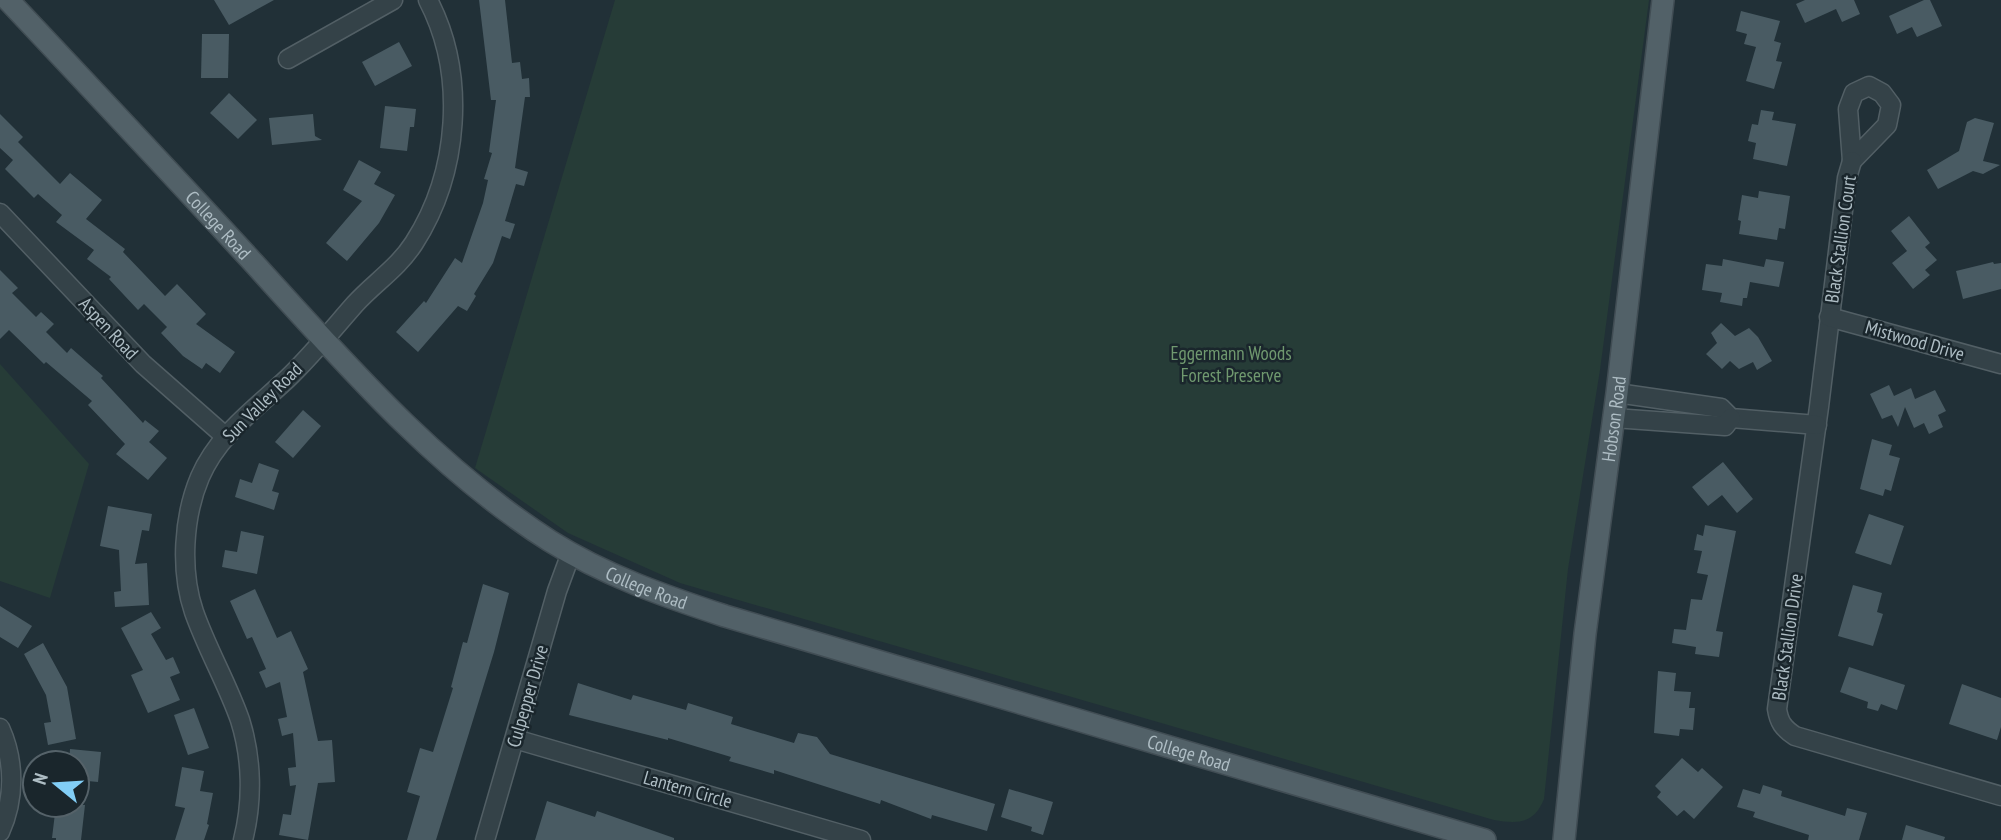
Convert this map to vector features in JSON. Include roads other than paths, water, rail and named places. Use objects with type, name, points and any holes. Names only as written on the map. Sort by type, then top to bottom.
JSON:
[{"type":"main road","name":"College Road","points":[[8,0],[323,340],[406,424],[470,482],[510,513],[571,553],[642,587],[725,616],[1485,840]]},
{"type":"main road","name":"Hobson Road","points":[[1564,840],[1586,622],[1614,418],[1663,0]]},
{"type":"street","points":[[288,59],[393,0]]},
{"type":"street","name":"Sun Valley Road","points":[[243,840],[250,784],[244,738],[235,707],[194,610],[186,565],[187,532],[194,493],[206,465],[226,437],[290,376],[358,301],[403,258],[423,227],[441,184],[451,139],[453,98],[442,31],[428,0]]},
{"type":"street","name":"Black Stallion Court","points":[[1829,317],[1847,178],[1852,161]]},
{"type":"street","name":"Aspen Road","points":[[0,213],[143,364],[226,437]]},
{"type":"street","name":"Mistwood Drive","points":[[1829,317],[2001,364]]},
{"type":"street","name":"Black Stallion Drive","points":[[1829,317],[1817,425],[1777,709],[1779,721],[1795,736],[2001,796]]},
{"type":"street","points":[[1617,393],[1721,408],[1731,418],[1817,425]]},
{"type":"street","points":[[1614,418],[1725,426],[1731,418]]},
{"type":"street","name":"Culpepper Drive","points":[[485,840],[557,591],[571,553]]},
{"type":"street","points":[[0,728],[8,750],[12,777],[7,815],[0,832]]},
{"type":"street","name":"Lantern Circle","points":[[515,739],[862,840]]},
{"type":"park label","name":"Eggermann Woods Forest Preserve","points":[[1231,364]]}]
